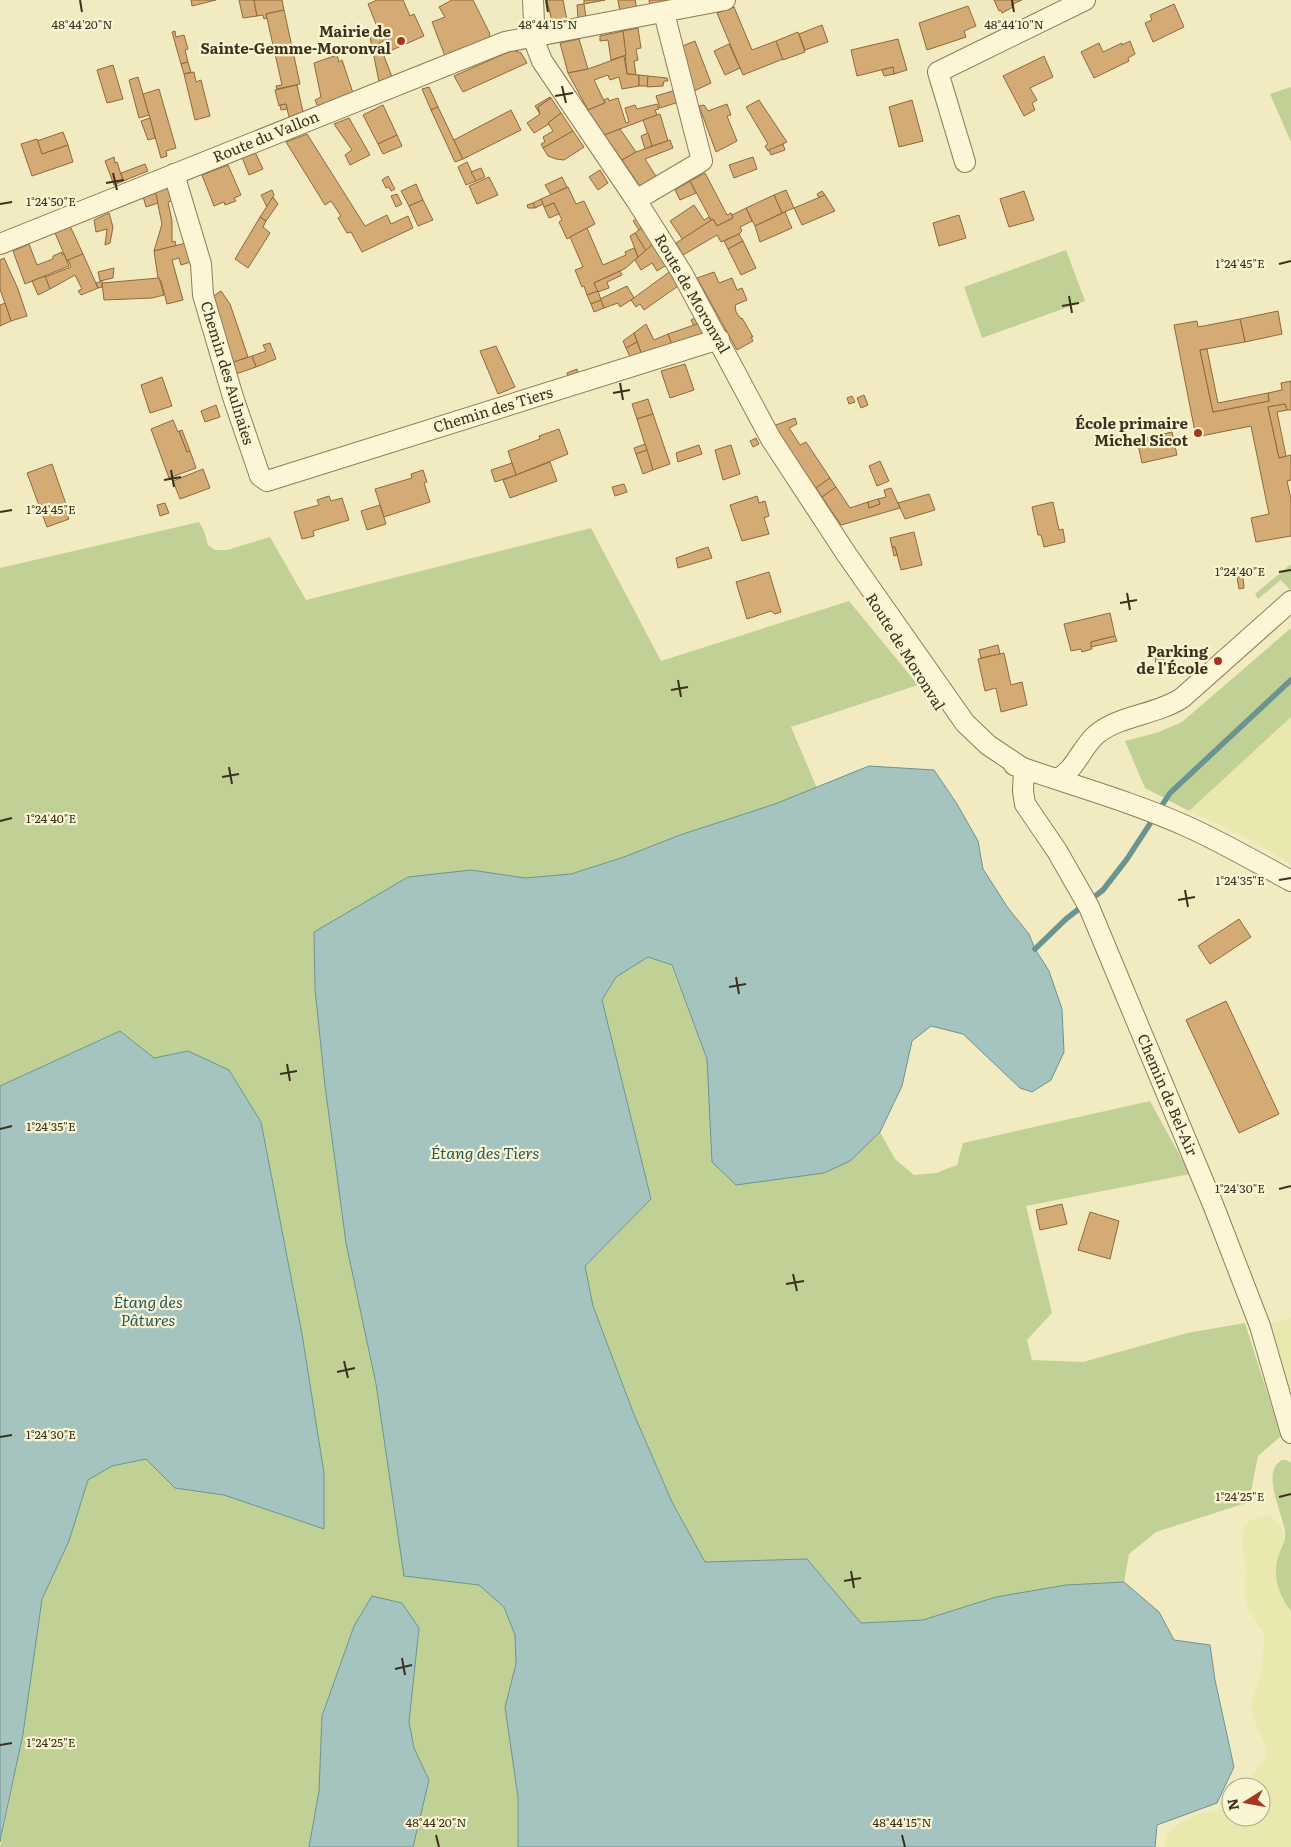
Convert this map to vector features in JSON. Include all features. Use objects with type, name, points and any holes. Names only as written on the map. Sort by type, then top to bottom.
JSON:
[{"type":"street","name":"Route de Moronval","points":[[533,0],[534,36],[539,55],[636,200],[682,273],[771,439],[847,555],[918,678],[953,727],[967,740],[1004,762],[1157,814],[1208,836],[1291,881]]},
{"type":"street","name":"Route du Vallon","points":[[0,244],[492,46],[514,39],[664,13],[725,0]]},
{"type":"street","points":[[965,162],[938,72],[1084,0]]},
{"type":"street","points":[[636,200],[702,161],[664,13]]},
{"type":"street","name":"Chemin des Aulnaies","points":[[174,174],[201,264],[203,294],[230,388],[260,476],[267,481]]},
{"type":"street","name":"Chemin des Tiers","points":[[267,481],[719,339]]},
{"type":"street","points":[[1057,779],[1068,771],[1084,748],[1098,733],[1116,723],[1172,704],[1192,690],[1291,601]]},
{"type":"street","name":"Chemin de Bel-Air","points":[[1024,769],[1023,791],[1025,804],[1057,851],[1085,900],[1214,1207],[1260,1326],[1291,1433]]},
{"type":"green space","points":[[1291,87],[1291,142],[1270,94]]},
{"type":"green space","points":[[1066,250],[1085,301],[982,338],[964,287]]},
{"type":"green space","points":[[199,522],[208,545],[215,550],[227,550],[270,537],[306,600],[591,528],[661,661],[849,601],[918,685],[791,727],[817,788],[571,874],[525,878],[471,870],[314,932],[315,989],[325,1086],[346,1243],[376,1384],[404,1575],[479,1585],[504,1607],[515,1635],[516,1664],[505,1707],[518,1797],[518,1847],[413,1847],[429,1780],[414,1748],[409,1722],[419,1628],[372,1596],[354,1626],[322,1715],[319,1791],[309,1847],[0,1847],[23,1734],[42,1599],[69,1541],[88,1480],[112,1466],[146,1459],[175,1488],[224,1495],[324,1529],[324,1473],[302,1334],[261,1123],[229,1070],[188,1051],[154,1058],[120,1031],[0,1086],[0,568]]},
{"type":"green space","points":[[1291,564],[1291,591],[1281,580],[1258,599],[1255,594]]},
{"type":"green space","points":[[1291,628],[1291,717],[1189,811],[1145,788],[1125,741],[1156,733],[1182,722]]},
{"type":"green space","points":[[1291,717],[1291,864],[1251,840],[1189,811]]},
{"type":"green space","points":[[648,957],[671,965],[707,1059],[712,1162],[850,1161],[880,1132],[895,1159],[914,1175],[936,1173],[957,1165],[963,1143],[1150,1101],[1190,1174],[1026,1206],[1052,1313],[1027,1340],[1032,1360],[1083,1362],[1187,1333],[1245,1323],[1281,1436],[1258,1456],[1249,1502],[1156,1532],[1129,1554],[1124,1582],[1066,1585],[996,1597],[923,1620],[861,1623],[807,1559],[705,1562],[672,1502],[633,1412],[593,1306],[585,1266],[651,1199],[602,1000],[616,977]]},
{"type":"green space","points":[[1291,1318],[1291,1416],[1269,1327],[1273,1322]]},
{"type":"green space","points":[[1282,1460],[1287,1460],[1291,1463],[1291,1611],[1283,1599],[1276,1579],[1276,1564],[1284,1542],[1285,1532],[1275,1493],[1273,1474],[1276,1466]]},
{"type":"green space","points":[[1265,1515],[1270,1516],[1282,1528],[1285,1544],[1278,1556],[1276,1569],[1279,1592],[1291,1611],[1291,1847],[1164,1847],[1168,1833],[1177,1825],[1198,1814],[1221,1810],[1221,1827],[1271,1827],[1271,1777],[1251,1777],[1267,1756],[1266,1746],[1255,1723],[1251,1704],[1262,1670],[1264,1634],[1247,1606],[1245,1597],[1246,1566],[1242,1540],[1245,1526],[1251,1520]]},
{"type":"water","name":"Étang des Tiers","points":[[869,766],[934,770],[957,804],[978,841],[983,869],[1008,908],[1029,934],[1035,949],[1049,971],[1062,1009],[1064,1052],[1051,1080],[1032,1092],[1020,1088],[963,1034],[931,1026],[912,1041],[902,1086],[880,1132],[850,1161],[824,1173],[736,1185],[712,1162],[707,1059],[672,965],[648,957],[616,977],[602,1000],[651,1199],[585,1266],[593,1306],[633,1412],[672,1502],[705,1562],[807,1559],[861,1623],[923,1620],[996,1597],[1066,1585],[1124,1582],[1159,1612],[1174,1640],[1210,1645],[1215,1680],[1234,1767],[1229,1777],[1221,1777],[1221,1795],[1217,1803],[1157,1825],[1155,1847],[518,1847],[518,1797],[505,1707],[516,1664],[515,1635],[504,1607],[479,1585],[404,1576],[376,1384],[346,1243],[325,1086],[315,989],[314,932],[408,877],[471,870],[525,878],[571,874],[624,857],[680,835],[775,804]]},
{"type":"water","name":"Étang des Pâtures","points":[[120,1031],[154,1058],[188,1051],[229,1070],[261,1122],[302,1334],[324,1473],[324,1529],[224,1495],[175,1488],[146,1459],[112,1466],[88,1480],[69,1541],[42,1599],[23,1734],[0,1842],[0,1086]]},
{"type":"water","points":[[372,1596],[402,1603],[419,1628],[409,1722],[414,1748],[429,1780],[413,1847],[309,1847],[319,1791],[322,1716],[354,1626]]},
{"type":"building","points":[[191,0],[216,0],[192,6]]},
{"type":"building","points":[[239,0],[254,0],[257,16],[243,18]]},
{"type":"building","points":[[254,0],[282,0],[284,10],[266,14],[267,18],[264,19],[263,15],[257,16]]},
{"type":"building","name":"Mairie de Sainte-Gemme-Moronval","points":[[377,0],[403,0],[410,16],[414,14],[424,36],[392,50],[388,39],[379,43],[392,77],[379,82],[369,32],[378,29],[368,4]]},
{"type":"building","points":[[452,0],[473,0],[490,34],[488,39],[445,56],[432,22],[445,17],[439,7]]},
{"type":"building","points":[[547,0],[563,0],[567,20],[552,22]]},
{"type":"building","points":[[584,0],[605,0],[584,4]]},
{"type":"building","points":[[618,0],[635,0],[637,9],[620,12]]},
{"type":"building","points":[[649,0],[678,0],[650,7]]},
{"type":"building","points":[[994,0],[1022,0],[1011,5],[1013,7],[1002,13],[1001,10],[999,11]]},
{"type":"building","points":[[584,4],[586,17],[578,18],[577,5]]},
{"type":"building","points":[[1174,4],[1184,27],[1153,42],[1145,23],[1152,20],[1150,15]]},
{"type":"building","points":[[968,6],[976,26],[964,31],[966,37],[927,50],[919,23]]},
{"type":"building","points":[[734,7],[752,50],[776,41],[783,59],[743,75],[717,13]]},
{"type":"building","points":[[284,10],[300,84],[277,89],[276,86],[282,85],[266,14]]},
{"type":"building","points":[[822,25],[828,42],[805,50],[799,34]]},
{"type":"building","points":[[638,28],[641,48],[636,49],[638,60],[634,61],[636,75],[627,74],[623,31]]},
{"type":"building","points":[[175,31],[176,37],[184,35],[188,49],[185,50],[188,62],[181,64],[172,32]]},
{"type":"building","points":[[623,31],[626,55],[611,60],[608,40],[600,41],[600,36]]},
{"type":"building","points":[[798,32],[805,52],[783,60],[776,41]]},
{"type":"building","points":[[579,39],[588,69],[568,73],[560,43]]},
{"type":"building","points":[[898,39],[907,70],[894,74],[893,67],[857,76],[851,50]]},
{"type":"building","points":[[695,41],[711,83],[694,91],[680,47]]},
{"type":"building","points":[[1130,41],[1135,54],[1128,58],[1129,61],[1094,78],[1081,52],[1099,43],[1103,52]]},
{"type":"building","points":[[729,44],[740,68],[725,75],[714,51]]},
{"type":"building","points":[[513,50],[521,53],[527,63],[463,92],[454,76]]},
{"type":"building","points":[[337,55],[339,62],[342,60],[353,93],[318,107],[315,100],[321,97],[314,63]]},
{"type":"building","points":[[624,56],[627,74],[639,75],[639,86],[622,89],[619,77],[610,80],[608,75],[594,80],[605,103],[588,110],[568,73],[588,69]]},
{"type":"building","points":[[1044,56],[1053,77],[1030,88],[1037,100],[1032,103],[1035,110],[1024,116],[1003,76]]},
{"type":"building","points":[[188,62],[191,72],[184,74],[181,64]]},
{"type":"building","points":[[113,65],[123,99],[107,103],[97,70]]},
{"type":"building","points":[[893,67],[894,74],[884,76],[882,70]]},
{"type":"building","points":[[194,72],[196,82],[201,80],[210,116],[195,120],[184,74]]},
{"type":"building","points":[[639,75],[648,76],[648,86],[639,86]]},
{"type":"building","points":[[648,76],[667,78],[668,81],[664,81],[663,86],[647,87]]},
{"type":"building","points":[[138,77],[149,115],[139,118],[129,80]]},
{"type":"building","points":[[297,85],[303,112],[289,117],[286,104],[279,106],[275,90]]},
{"type":"building","points":[[429,87],[438,107],[431,110],[422,89]]},
{"type":"building","points":[[159,89],[176,148],[166,151],[167,156],[161,158],[143,94]]},
{"type":"building","points":[[679,89],[682,101],[660,108],[656,96]]},
{"type":"building","points":[[550,97],[538,107],[540,114],[535,106]]},
{"type":"building","points":[[551,98],[561,113],[549,124],[534,133],[527,123],[540,114],[538,107]]},
{"type":"building","points":[[608,98],[609,101],[618,98],[626,123],[629,122],[625,108],[635,105],[637,109],[657,104],[659,109],[655,110],[657,115],[604,135],[588,110],[605,103],[604,100]]},
{"type":"building","points":[[759,100],[787,142],[768,151],[765,146],[768,144],[746,107]]},
{"type":"building","points":[[912,100],[923,141],[899,147],[889,107]]},
{"type":"building","points":[[286,104],[287,109],[281,110],[280,105]]},
{"type":"building","points":[[727,104],[731,115],[727,116],[737,141],[716,152],[699,106],[704,105],[708,111]]},
{"type":"building","points":[[383,105],[397,135],[378,144],[363,115]]},
{"type":"building","points":[[438,107],[463,159],[455,162],[431,110]]},
{"type":"building","points":[[511,110],[521,130],[463,159],[454,140]]},
{"type":"building","points":[[561,113],[573,131],[543,148],[541,144],[545,142],[543,137],[553,131],[548,123]]},
{"type":"building","points":[[660,114],[668,141],[652,146],[643,120]]},
{"type":"building","points":[[150,118],[155,138],[148,140],[141,121]]},
{"type":"building","points":[[349,118],[370,155],[350,165],[345,155],[352,150],[334,124]]},
{"type":"building","points":[[620,129],[636,152],[622,160],[604,135]]},
{"type":"building","points":[[573,131],[584,147],[564,160],[548,156],[543,148]]},
{"type":"building","points":[[63,132],[68,145],[42,154],[37,141]]},
{"type":"building","points":[[648,133],[652,146],[645,149],[641,136]]},
{"type":"building","points":[[307,134],[365,226],[387,215],[391,224],[408,216],[413,228],[362,252],[351,232],[347,233],[338,218],[341,216],[331,201],[325,205],[286,142]]},
{"type":"building","points":[[397,135],[402,146],[383,154],[378,144]]},
{"type":"building","points":[[37,139],[42,154],[68,145],[73,162],[32,176],[21,144]]},
{"type":"building","points":[[670,140],[673,148],[645,159],[657,178],[641,188],[622,160],[636,152]]},
{"type":"building","points":[[783,144],[785,150],[771,155],[769,150]]},
{"type":"building","points":[[255,152],[263,169],[249,175],[242,157]]},
{"type":"building","points":[[114,157],[123,181],[114,185],[105,161]]},
{"type":"building","points":[[753,157],[757,169],[734,178],[729,165]]},
{"type":"building","points":[[467,162],[476,181],[466,185],[458,167]]},
{"type":"building","points":[[145,164],[148,171],[123,181],[121,173]]},
{"type":"building","points":[[228,165],[241,195],[234,198],[236,201],[225,205],[224,202],[214,206],[202,175]]},
{"type":"building","points":[[481,168],[485,177],[476,181],[471,172]]},
{"type":"building","points":[[600,170],[608,183],[598,190],[589,177]]},
{"type":"building","points":[[705,173],[727,215],[731,213],[733,218],[717,226],[713,219],[711,220],[690,181]]},
{"type":"building","points":[[388,176],[395,189],[391,191],[389,187],[386,188],[382,180]]},
{"type":"building","points":[[489,177],[498,195],[477,204],[469,186]]},
{"type":"building","points":[[562,177],[567,187],[551,195],[545,185]]},
{"type":"building","points":[[690,181],[696,193],[680,200],[675,190]]},
{"type":"building","points":[[416,184],[423,200],[409,206],[401,191]]},
{"type":"building","points":[[171,185],[175,200],[168,202],[172,221],[172,242],[175,241],[176,246],[154,251],[162,224],[155,191]]},
{"type":"building","points":[[568,187],[576,204],[584,201],[595,224],[567,239],[559,222],[562,220],[554,203],[544,207],[541,199]]},
{"type":"building","points":[[272,190],[274,195],[267,207],[261,195]]},
{"type":"building","points":[[786,190],[794,208],[782,213],[774,195]]},
{"type":"building","points":[[155,191],[158,203],[146,207],[143,196]]},
{"type":"building","points":[[822,191],[825,195],[819,198],[817,194]]},
{"type":"building","points":[[1024,191],[1034,220],[1009,227],[1000,199]]},
{"type":"building","points":[[397,194],[402,204],[396,207],[391,196]]},
{"type":"building","points":[[774,195],[782,213],[755,226],[746,208]]},
{"type":"building","points":[[825,195],[835,211],[802,225],[794,208]]},
{"type":"building","points":[[273,197],[278,204],[266,221],[260,217]]},
{"type":"building","points":[[541,199],[543,204],[535,208],[533,203]]},
{"type":"building","points":[[423,200],[433,220],[418,226],[409,206]]},
{"type":"building","points":[[533,203],[535,208],[528,208],[527,205]]},
{"type":"building","points":[[554,203],[559,214],[549,218],[544,207]]},
{"type":"building","points":[[694,205],[704,220],[709,217],[711,220],[683,240],[670,221]]},
{"type":"building","points":[[746,208],[752,221],[740,227],[742,231],[739,234],[721,242],[717,235],[683,255],[676,243],[713,219],[717,226],[733,218],[732,215]]},
{"type":"building","points":[[785,212],[792,228],[760,242],[755,226]]},
{"type":"building","points":[[109,213],[113,227],[110,243],[105,245],[107,229],[96,232],[94,220]]},
{"type":"building","points":[[959,215],[966,238],[939,246],[933,223]]},
{"type":"building","points":[[260,217],[266,221],[263,227],[270,233],[248,268],[235,259]]},
{"type":"building","points":[[638,218],[644,226],[639,230],[633,221]]},
{"type":"building","points":[[70,226],[83,254],[67,261],[55,233]]},
{"type":"building","points":[[644,226],[654,243],[646,251],[635,233]]},
{"type":"building","points":[[587,228],[603,265],[626,255],[625,252],[634,248],[638,257],[626,268],[594,283],[598,291],[587,295],[575,270],[583,267],[570,237]]},
{"type":"building","points":[[635,233],[646,251],[638,257],[630,236]]},
{"type":"building","points":[[739,234],[743,241],[728,249],[724,241]]},
{"type":"building","points":[[743,241],[756,268],[741,275],[728,249]]},
{"type":"building","points":[[190,242],[194,261],[181,265],[179,258],[172,260],[183,300],[167,304],[161,281],[158,278],[154,251]]},
{"type":"building","points":[[654,243],[668,264],[657,271],[652,263],[641,270],[635,260]]},
{"type":"building","points":[[29,244],[37,265],[53,259],[53,256],[62,252],[69,266],[25,284],[13,251]]},
{"type":"building","points":[[83,254],[98,288],[81,295],[78,291],[82,289],[75,275],[50,289],[45,277],[71,267],[68,260]]},
{"type":"building","points":[[4,258],[18,289],[27,316],[11,321],[0,289],[0,260]]},
{"type":"building","points":[[114,268],[113,278],[100,281],[98,272]]},
{"type":"building","points":[[672,270],[681,284],[644,310],[640,304],[636,307],[631,300]]},
{"type":"building","points":[[620,271],[622,275],[607,282],[609,288],[598,292],[594,283]]},
{"type":"building","points":[[714,272],[719,283],[732,278],[737,290],[742,288],[747,300],[735,305],[736,312],[745,323],[753,337],[751,337],[753,341],[737,350],[697,278]]},
{"type":"building","points":[[45,276],[50,289],[38,295],[32,281]]},
{"type":"building","points":[[159,278],[164,295],[152,298],[104,300],[102,283]]},
{"type":"building","points":[[102,281],[102,287],[98,288],[96,283]]},
{"type":"building","points":[[627,286],[634,298],[620,307],[618,303],[604,308],[600,299]]},
{"type":"building","points":[[221,291],[230,304],[248,357],[231,363],[209,299]]},
{"type":"building","points":[[598,291],[601,300],[591,304],[587,295]]},
{"type":"building","points":[[601,300],[604,308],[594,312],[591,304]]},
{"type":"building","points":[[5,303],[11,321],[0,326],[0,305]]},
{"type":"building","points":[[1278,311],[1282,334],[1245,342],[1240,319]]},
{"type":"building","points":[[697,317],[700,323],[694,326],[691,320]]},
{"type":"building","points":[[1240,319],[1245,342],[1200,350],[1213,412],[1269,401],[1268,393],[1282,390],[1281,383],[1291,381],[1291,410],[1287,410],[1285,404],[1268,407],[1279,458],[1291,455],[1291,480],[1287,481],[1291,499],[1291,536],[1256,542],[1251,518],[1269,514],[1251,426],[1196,437],[1174,325],[1197,321],[1198,327]]},
{"type":"building","points":[[700,323],[704,335],[672,345],[668,334]]},
{"type":"building","points":[[646,324],[654,340],[668,334],[672,345],[642,355],[634,333]]},
{"type":"building","points":[[634,333],[637,342],[626,348],[623,341]]},
{"type":"building","points":[[637,342],[642,355],[631,359],[626,348]]},
{"type":"building","points":[[270,343],[276,359],[256,367],[252,356],[266,351],[263,345]]},
{"type":"building","points":[[496,346],[515,387],[498,394],[480,351]]},
{"type":"building","points":[[1207,349],[1218,403],[1268,393],[1269,401],[1213,412],[1200,350]]},
{"type":"building","points":[[252,356],[256,367],[233,375],[231,363]]},
{"type":"building","points":[[685,364],[694,390],[670,398],[661,371]]},
{"type":"building","points":[[577,369],[578,376],[569,379],[567,373]]},
{"type":"building","points":[[162,377],[172,406],[150,413],[141,385]]},
{"type":"building","points":[[864,395],[868,405],[861,408],[857,398]]},
{"type":"building","points":[[852,396],[855,402],[849,404],[847,398]]},
{"type":"building","points":[[648,399],[653,414],[637,419],[632,404]]},
{"type":"building","points":[[1285,404],[1287,410],[1277,412],[1286,456],[1279,458],[1268,407]]},
{"type":"building","points":[[216,405],[220,417],[205,422],[201,411]]},
{"type":"building","points":[[653,414],[670,464],[653,470],[637,419]]},
{"type":"building","points":[[795,418],[797,424],[789,428],[800,445],[806,442],[830,478],[816,488],[773,426]]},
{"type":"building","points":[[173,420],[187,452],[190,451],[196,468],[169,478],[151,429]]},
{"type":"building","points":[[559,429],[568,454],[516,475],[508,451],[540,439],[539,436]]},
{"type":"building","points":[[182,430],[190,451],[187,452],[179,431]]},
{"type":"building","points":[[1172,432],[1177,455],[1142,463],[1137,440]]},
{"type":"building","points":[[756,438],[759,444],[753,447],[750,441]]},
{"type":"building","points":[[645,444],[647,450],[636,454],[634,448]]},
{"type":"building","points":[[699,445],[702,454],[678,462],[676,453]]},
{"type":"building","points":[[731,445],[740,474],[723,480],[715,450]]},
{"type":"building","points":[[647,450],[653,470],[643,474],[636,454]]},
{"type":"building","points":[[880,461],[889,481],[877,486],[869,466]]},
{"type":"building","points":[[550,462],[557,481],[510,498],[503,480]]},
{"type":"building","points":[[512,463],[516,475],[495,482],[491,470]]},
{"type":"building","points":[[52,464],[66,504],[63,505],[69,519],[47,527],[27,473]]},
{"type":"building","points":[[203,469],[210,488],[180,499],[173,481]]},
{"type":"building","points":[[423,470],[427,482],[424,483],[430,502],[384,517],[375,489],[412,478],[411,474]]},
{"type":"building","points":[[830,478],[836,487],[822,497],[816,488]]},
{"type":"building","points":[[624,484],[627,492],[615,496],[612,487]]},
{"type":"building","points":[[836,487],[850,508],[868,502],[869,508],[880,504],[878,499],[886,497],[884,490],[891,488],[900,508],[841,525],[822,497]]},
{"type":"building","points":[[929,494],[935,510],[905,519],[898,503]]},
{"type":"building","points":[[329,496],[331,501],[342,498],[349,520],[313,531],[314,536],[302,539],[294,512],[319,505],[317,500]]},
{"type":"building","points":[[757,496],[759,503],[765,501],[769,516],[764,518],[769,534],[742,541],[730,505]]},
{"type":"building","points":[[878,499],[880,504],[869,508],[868,502]]},
{"type":"building","points":[[1053,502],[1059,530],[1063,529],[1065,542],[1044,547],[1041,535],[1038,535],[1032,507]]},
{"type":"building","points":[[165,503],[169,513],[160,516],[157,505]]},
{"type":"building","points":[[380,505],[386,524],[367,530],[361,511]]},
{"type":"building","points":[[914,532],[922,565],[901,570],[895,547],[892,547],[890,538]]},
{"type":"building","points":[[708,547],[712,558],[678,568],[676,558]]},
{"type":"building","points":[[892,547],[895,547],[897,555],[894,556]]},
{"type":"building","points":[[769,572],[781,612],[775,614],[771,611],[747,619],[736,582]]},
{"type":"building","points":[[1237,577],[1243,577],[1244,588],[1239,589]]},
{"type":"building","points":[[1110,613],[1115,636],[1091,642],[1092,649],[1082,652],[1081,649],[1071,651],[1064,624]]},
{"type":"building","points":[[1115,636],[1117,641],[1091,647],[1091,642]]},
{"type":"building","points":[[998,645],[1000,654],[981,658],[979,650]]},
{"type":"building","points":[[1163,652],[1164,662],[1156,663],[1154,654]]},
{"type":"building","points":[[1004,653],[1011,685],[1022,682],[1027,705],[1001,712],[996,688],[985,691],[978,659]]},
{"type":"building","points":[[1239,919],[1251,937],[1210,964],[1198,946]]},
{"type":"building","points":[[1226,1001],[1279,1114],[1239,1133],[1186,1020]]},
{"type":"building","points":[[1062,1204],[1067,1224],[1040,1230],[1036,1210]]},
{"type":"building","points":[[1090,1212],[1119,1221],[1110,1259],[1078,1250]]},
{"type":"waterway","points":[[1035,949],[1066,919],[1103,890],[1127,859],[1170,793],[1291,680]]},
{"type":"place","name":"Mairie de Sainte-Gemme-Moronval","points":[[401,41]]},
{"type":"place","name":"École primaire Michel Sicot","points":[[1198,433]]},
{"type":"place","name":"Parking de l'École","points":[[1218,661]]}]
